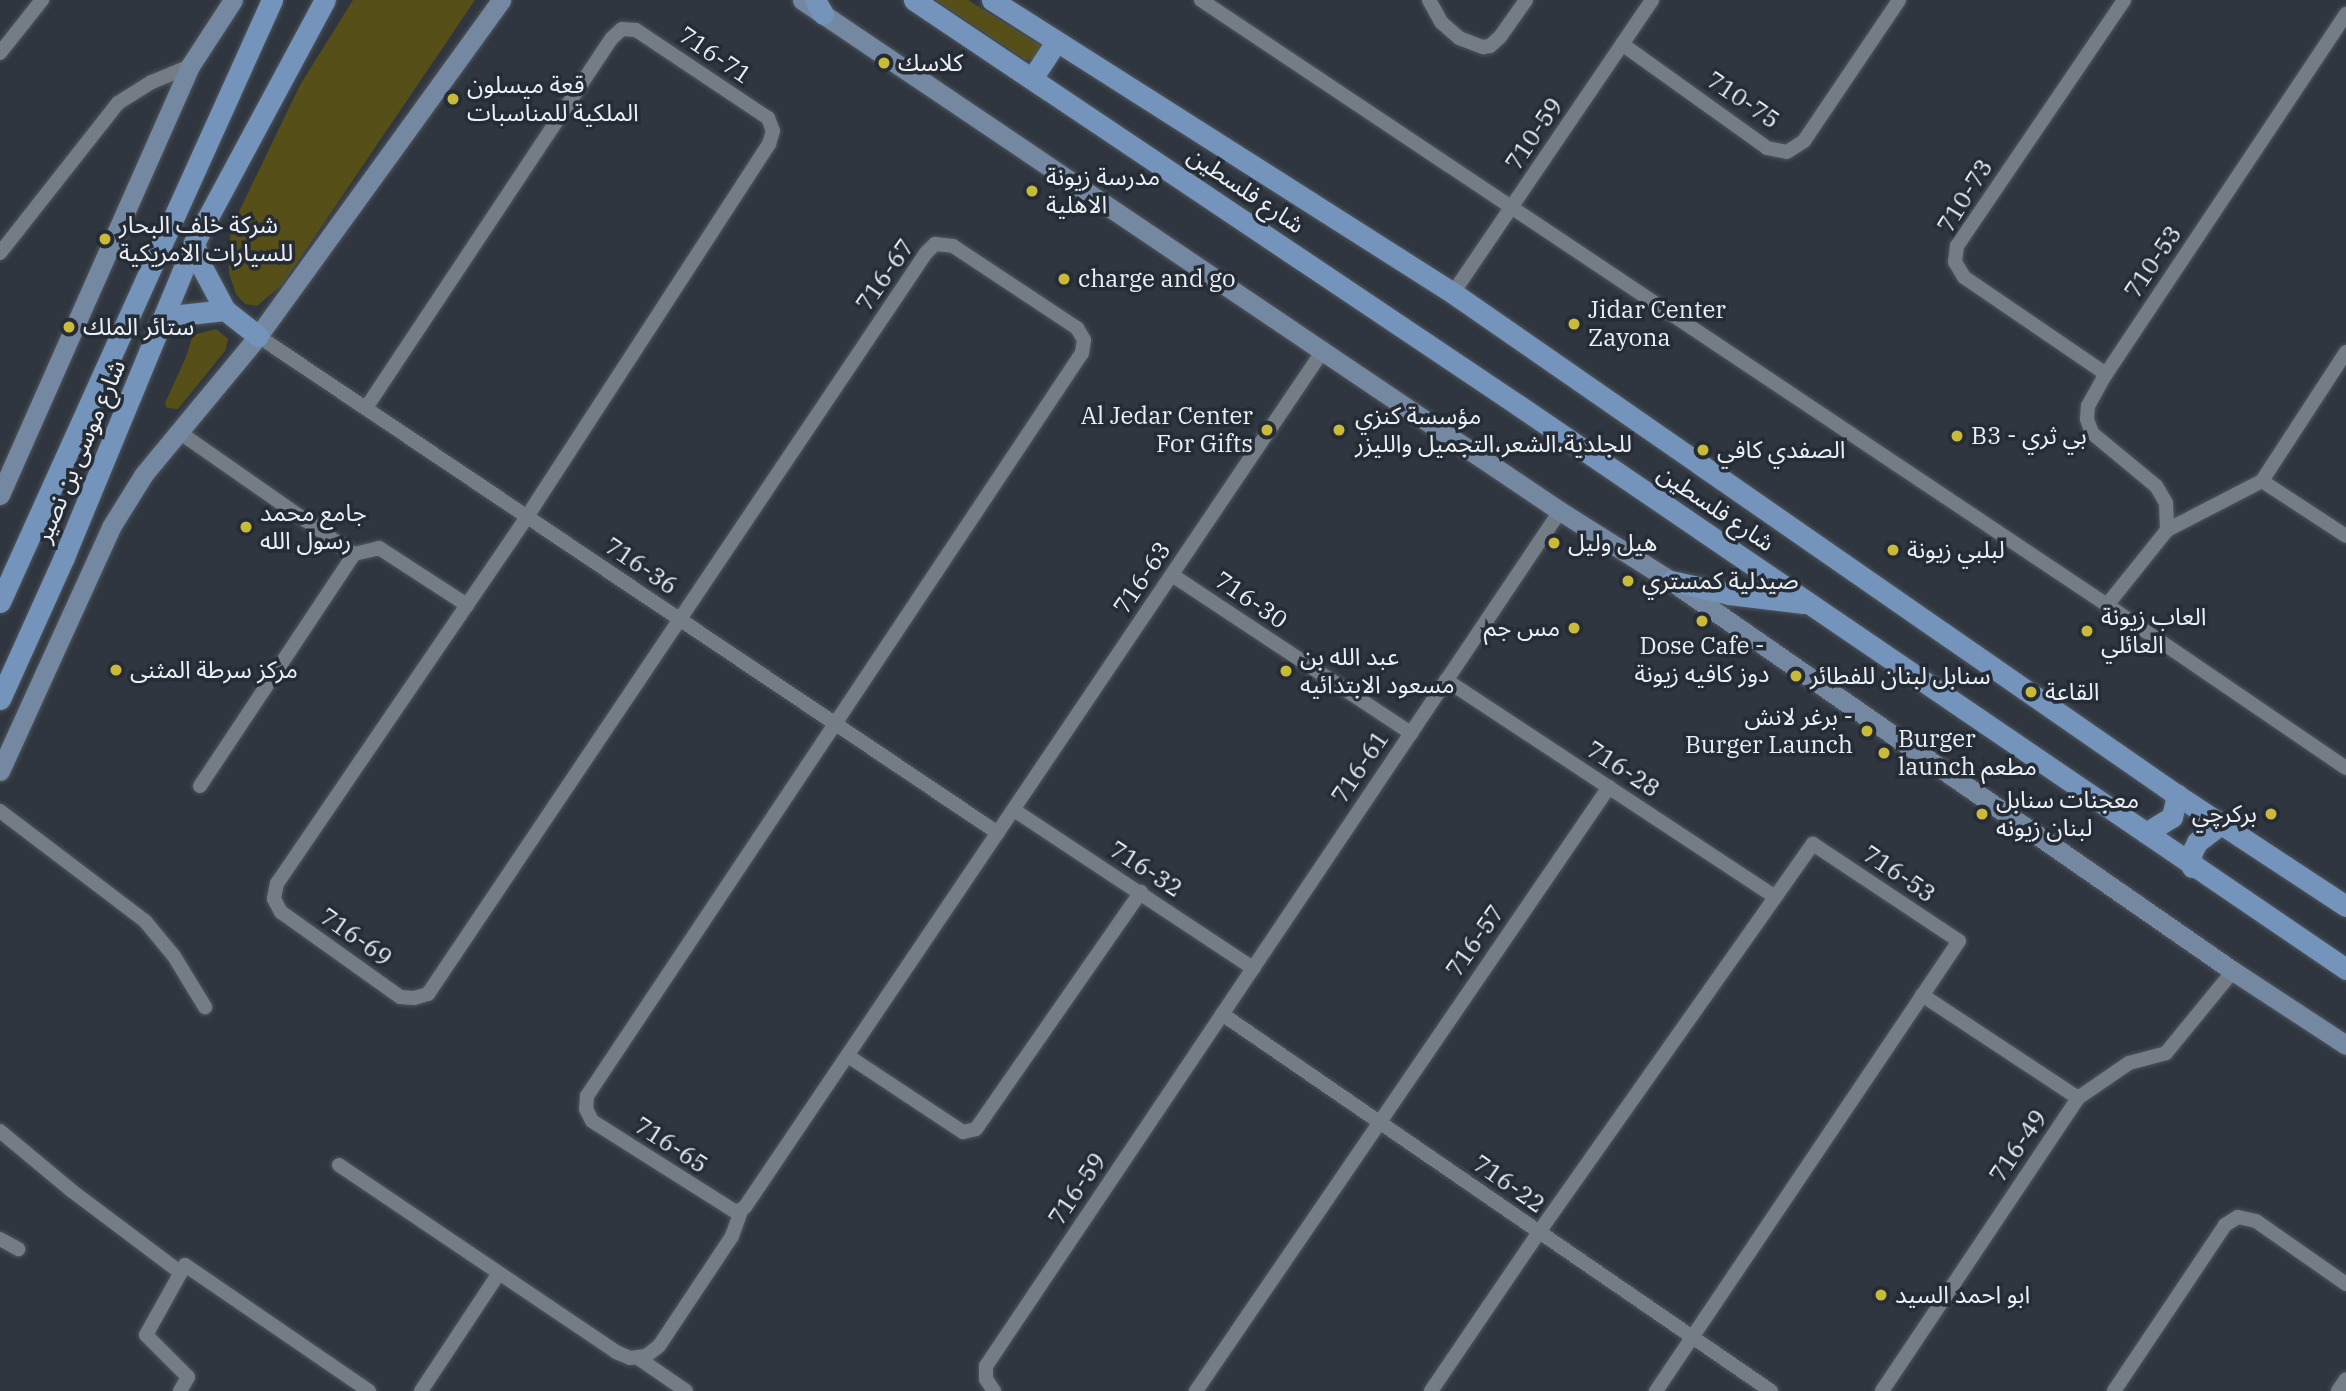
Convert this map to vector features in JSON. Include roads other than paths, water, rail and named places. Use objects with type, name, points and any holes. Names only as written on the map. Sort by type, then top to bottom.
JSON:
[{"type":"main road","name":"شارع موسى بن نصير","points":[[0,602],[272,0]]},
{"type":"main road","name":"شارع موسى بن نصير","points":[[0,699],[64,557],[194,243],[293,60],[322,0]]},
{"type":"main road","points":[[293,60],[335,0]]},
{"type":"main road","name":"شارع فلسطين","points":[[915,0],[1033,77],[2346,969]]},
{"type":"main road","name":"شارع فلسطين","points":[[992,0],[1453,293],[2177,795],[2346,906]]},
{"type":"main road","points":[[1033,77],[1056,42]]},
{"type":"main road","points":[[194,243],[202,267],[225,310],[258,336]]},
{"type":"main road","points":[[161,324],[180,315],[225,310]]},
{"type":"main road","points":[[1671,582],[1729,594],[1808,603]]},
{"type":"main road","points":[[2146,833],[2159,828],[2172,817],[2177,795]]},
{"type":"main road","points":[[2192,866],[2192,854],[2197,842],[2221,824]]},
{"type":"street","points":[[0,53],[42,0]]},
{"type":"street","points":[[0,771],[111,527],[144,474],[258,336],[501,0]]},
{"type":"street","points":[[803,0],[819,7],[1560,511],[1671,582],[2233,971],[2346,1045]]},
{"type":"street","points":[[1201,0],[2107,605],[2346,768]]},
{"type":"street","points":[[1429,0],[1436,15],[1451,31],[1473,46],[1483,47],[1490,46],[1500,37],[1526,0]]},
{"type":"street","name":"710-59","points":[[1453,293],[1652,0]]},
{"type":"street","name":"710-75","points":[[1622,44],[1767,148],[1787,152],[1804,141],[1899,0]]},
{"type":"street","name":"710-73","points":[[2106,374],[1964,277],[1955,262],[1957,246],[2124,0]]},
{"type":"street","points":[[0,495],[190,66],[225,2]]},
{"type":"street","name":"710-53","points":[[2167,530],[2166,503],[2156,486],[2092,433],[2087,419],[2088,406],[2106,374],[2346,14]]},
{"type":"street","name":"716-71","points":[[366,408],[612,38],[622,29],[636,30],[757,110],[768,118],[773,131],[769,144],[527,517]]},
{"type":"street","points":[[0,253],[118,103],[152,82],[190,66]]},
{"type":"street","name":"716-67","points":[[680,619],[926,253],[935,244],[953,246],[1077,328],[1084,340],[1082,353],[834,723]]},
{"type":"street","name":"716-36","points":[[258,336],[998,833]]},
{"type":"street","name":"716-63","points":[[998,833],[1324,349]]},
{"type":"street","points":[[2107,605],[2167,530],[2262,481],[2346,352]]},
{"type":"street","points":[[179,432],[354,554]]},
{"type":"street","points":[[2262,481],[2346,536]]},
{"type":"street","name":"716-61","points":[[1222,1014],[1560,511]]},
{"type":"street","name":"716-69","points":[[527,517],[277,883],[274,899],[281,912],[400,997],[428,994],[680,619]]},
{"type":"street","points":[[200,786],[354,554],[379,548],[467,605]]},
{"type":"street","name":"716-30","points":[[1172,575],[1410,733]]},
{"type":"street","name":"716-28","points":[[1446,680],[1774,896]]},
{"type":"street","name":"716-65","points":[[741,1211],[731,1212],[592,1121],[586,1110],[587,1096],[834,723]]},
{"type":"street","name":"716-57","points":[[1378,1122],[1609,787]]},
{"type":"street","name":"716-32","points":[[1014,810],[1253,968]]},
{"type":"street","points":[[0,811],[145,921],[174,956],[205,1007]]},
{"type":"street","points":[[638,1358],[659,1346],[732,1236],[741,1211],[998,833]]},
{"type":"street","name":"716-53","points":[[1432,1391],[1539,1232],[1813,844],[1959,942],[1656,1391]]},
{"type":"street","points":[[848,1056],[963,1132],[976,1129],[1141,892]]},
{"type":"street","name":"716-49","points":[[1882,1391],[2078,1098],[2129,1063],[2166,1053],[2233,971]]},
{"type":"street","points":[[1923,995],[2078,1098]]},
{"type":"street","name":"716-22","points":[[1222,1014],[1771,1391]]},
{"type":"street","name":"716-59","points":[[994,1391],[986,1379],[986,1366],[1222,1014]]},
{"type":"street","points":[[1196,1391],[1378,1122]]},
{"type":"street","points":[[0,1131],[72,1191],[180,1272]]},
{"type":"street","points":[[339,1165],[616,1352],[638,1358],[686,1391]]},
{"type":"street","points":[[2114,1391],[2225,1225],[2238,1217],[2256,1220],[2346,1283]]},
{"type":"street","points":[[0,1239],[18,1249]]},
{"type":"street","points":[[180,1391],[188,1377],[146,1335],[185,1265],[369,1391]]},
{"type":"street","points":[[421,1391],[499,1273]]},
{"type":"street","points":[[2338,1391],[2346,1378]]},
{"type":"place","name":"كلاسك","points":[[884,63]]},
{"type":"place","name":"قعة ميسلون الملكية للمناسبات","points":[[453,99]]},
{"type":"place","name":"مدرسة زيونة الاهلية","points":[[1032,191]]},
{"type":"place","name":"شركة خلف البحار للسيارات الامريكية","points":[[105,239]]},
{"type":"place","name":"charge and go","points":[[1064,279]]},
{"type":"place","name":"Jidar Center Zayona","points":[[1574,324]]},
{"type":"place","name":"ستائر الملك","points":[[69,327]]},
{"type":"place","name":"Al Jedar Center For Gifts","points":[[1267,430]]},
{"type":"place","name":"مؤسسة كنزي للجلدية،الشعر،التجميل والليزر","points":[[1339,430]]},
{"type":"place","name":"B3 - بي ثري","points":[[1957,436]]},
{"type":"place","name":"الصفدي كافي","points":[[1703,450]]},
{"type":"place","name":"جامع محمد رسول الله","points":[[246,527]]},
{"type":"place","name":"هيل وليل","points":[[1554,543]]},
{"type":"place","name":"لبلبي زيونة","points":[[1893,550]]},
{"type":"place","name":"صيدلية كمستري","points":[[1628,581]]},
{"type":"place","name":"Dose Cafe - دوز كافيه زيونة","points":[[1702,621]]},
{"type":"place","name":"مس جم","points":[[1574,628]]},
{"type":"place","name":"العاب زيونة العائلي","points":[[2087,631]]},
{"type":"place","name":"مركز سرطة المثنى","points":[[116,670]]},
{"type":"place","name":"عبد الله بن مسعود الابتدائيه","points":[[1286,671]]},
{"type":"place","name":"سنابل لبنان للفطائر","points":[[1796,676]]},
{"type":"place","name":"القاعة","points":[[2031,692]]},
{"type":"place","name":"برغر لانش - Burger Launch","points":[[1867,731]]},
{"type":"place","name":"Burger launch مطعم","points":[[1884,753]]},
{"type":"place","name":"معجنات سنابل لبنان زيونه","points":[[1982,814]]},
{"type":"place","name":"بركرچي","points":[[2271,814]]},
{"type":"place","name":"ابو احمد السيد","points":[[1881,1295]]}]
